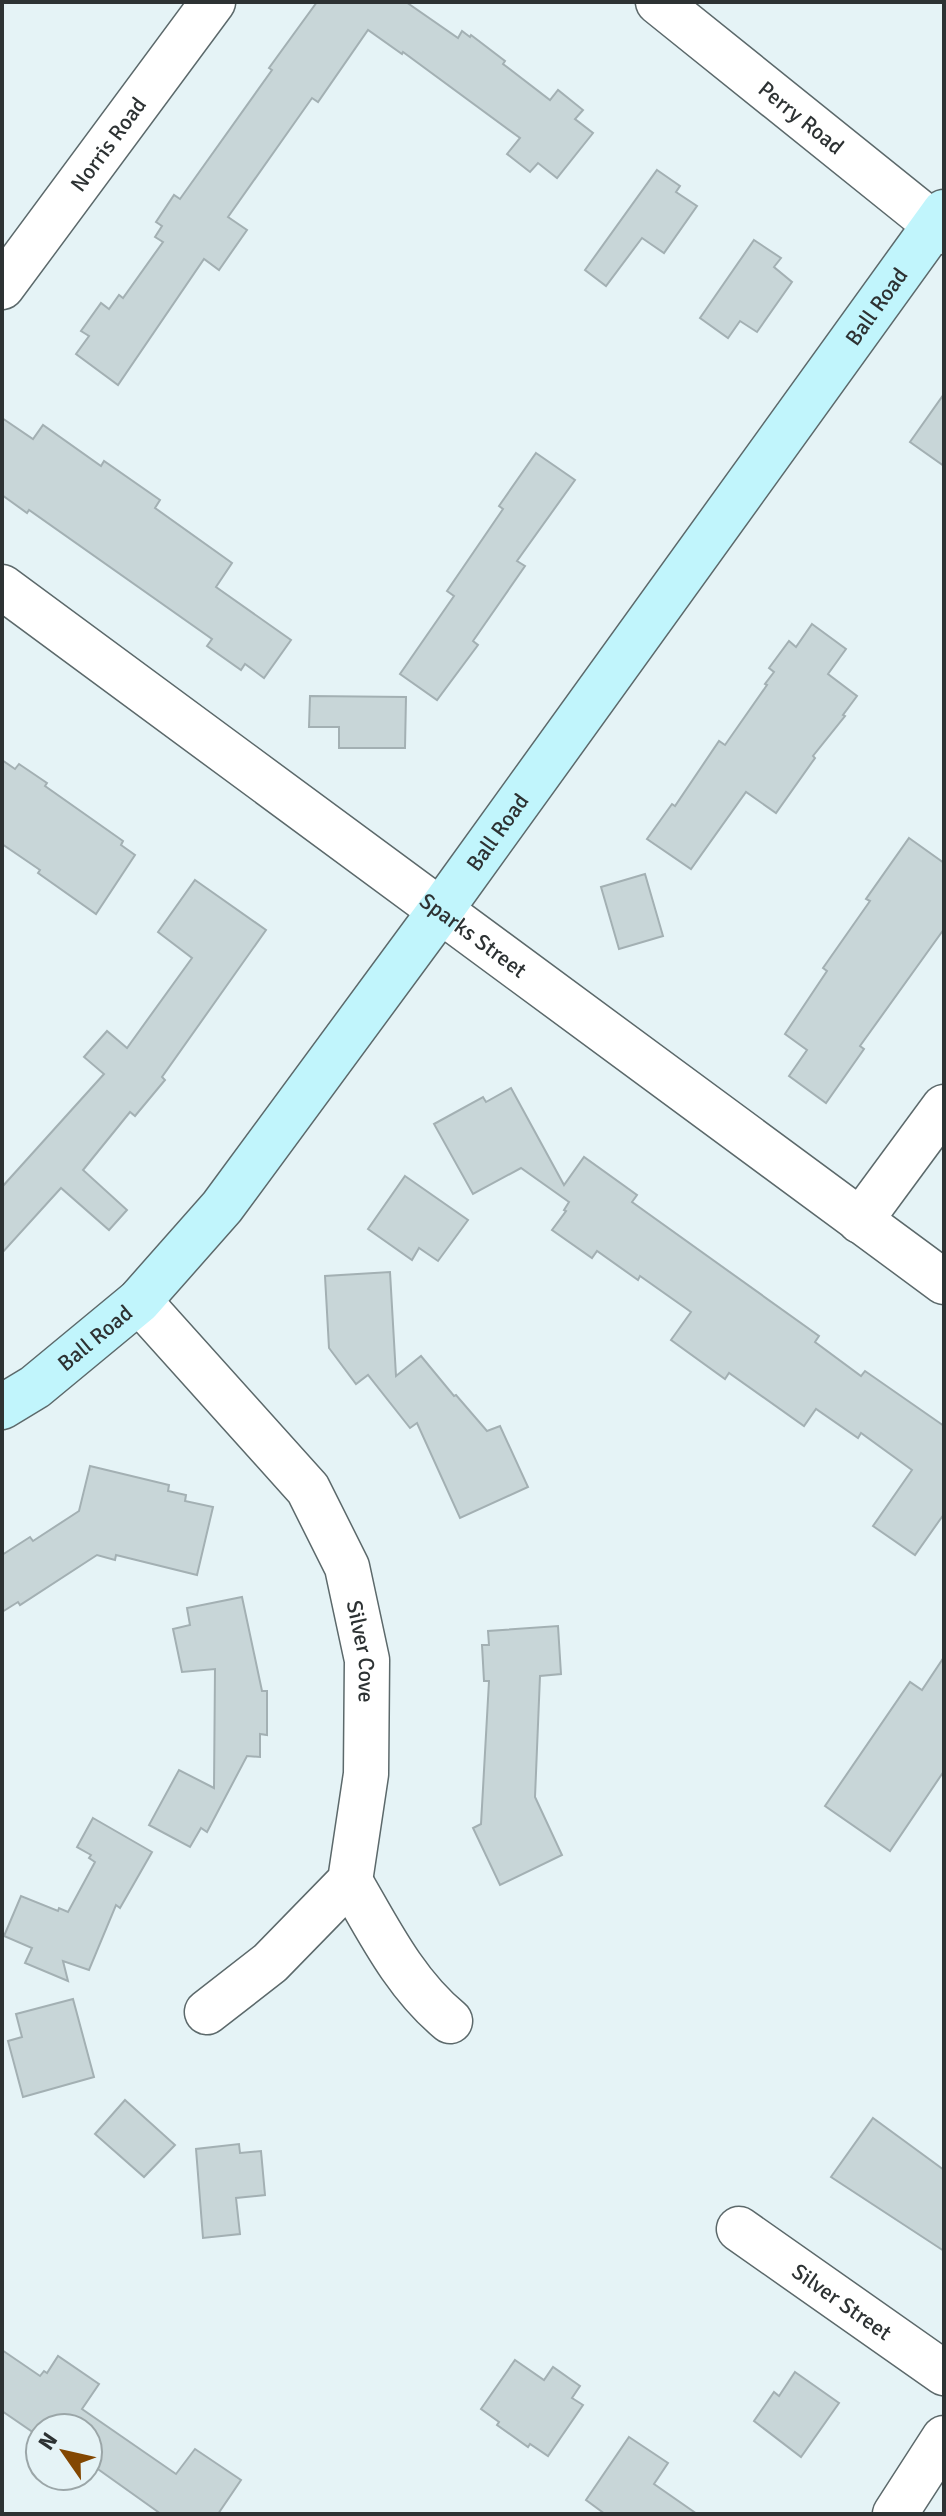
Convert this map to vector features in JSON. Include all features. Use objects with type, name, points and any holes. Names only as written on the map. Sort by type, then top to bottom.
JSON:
[{"type":"main road","name":"Ball Road","points":[[2,1407],[35,1387],[139,1301],[222,1207],[941,223]]},
{"type":"street","name":"Norris Road","points":[[2,287],[213,2]]},
{"type":"street","name":"Perry Road","points":[[658,2],[941,223]]},
{"type":"street","name":"Sparks Street","points":[[2,587],[944,1282]]},
{"type":"street","points":[[860,1221],[944,1107]]},
{"type":"street","name":"Silver Cove","points":[[139,1301],[308,1489],[347,1567],[367,1660],[366,1774],[350,1881]]},
{"type":"street","points":[[207,2012],[270,1963],[350,1881],[392,1954],[430,2005],[450,2021]]},
{"type":"street","name":"Silver Street","points":[[739,2229],[944,2373]]},
{"type":"street","points":[[895,2514],[944,2438]]},
{"type":"building","points":[[317,2],[406,2],[458,38],[462,31],[471,35],[550,100],[558,90],[583,110],[575,119],[593,133],[557,178],[538,163],[530,172],[507,154],[520,138],[368,30],[318,102],[312,98],[228,217],[247,230],[219,270],[204,259],[118,385],[76,354],[89,336],[81,331],[101,303],[109,309],[119,295],[123,298],[163,242],[155,237],[162,226],[156,222],[174,195],[180,199]]},
{"type":"building","points":[[657,170],[680,186],[676,192],[697,206],[664,253],[642,238],[606,286],[585,270]]},
{"type":"building","points":[[754,240],[781,258],[774,267],[792,282],[757,332],[740,321],[728,338],[700,318]]},
{"type":"building","points":[[944,394],[944,466],[910,442]]},
{"type":"building","points":[[2,418],[33,439],[43,425],[101,466],[104,461],[160,500],[155,508],[232,563],[216,587],[291,640],[264,678],[245,664],[241,670],[207,646],[212,639],[29,510],[27,513],[2,495]]},
{"type":"building","points":[[536,453],[575,480],[517,561],[525,566],[473,641],[478,645],[437,700],[400,674],[454,596],[447,591],[503,509],[499,506]]},
{"type":"building","points":[[812,624],[846,649],[828,674],[857,696],[776,813],[746,792],[691,869],[647,839],[672,804],[675,806],[719,741],[725,745],[767,685],[774,672],[769,668],[789,641],[796,647]]},
{"type":"building","points":[[310,696],[406,697],[405,748],[339,748],[339,727],[309,727]]},
{"type":"building","points":[[2,760],[15,769],[19,764],[47,783],[45,786],[123,841],[121,845],[135,855],[96,914],[2,844]]},
{"type":"building","points":[[909,838],[944,863],[944,929],[860,1046],[864,1049],[826,1103],[789,1076],[807,1050],[785,1034],[827,971],[823,968],[870,901],[866,899]]},
{"type":"building","points":[[645,874],[663,936],[619,949],[601,887]]},
{"type":"building","points":[[195,880],[266,930],[162,1077],[165,1080],[135,1116],[130,1112],[83,1170],[127,1210],[109,1230],[61,1188],[2,1253],[2,1187],[104,1074],[84,1057],[107,1031],[127,1048],[192,958],[158,932]]},
{"type":"building","points":[[511,1088],[564,1185],[584,1157],[637,1195],[632,1202],[819,1336],[815,1342],[861,1376],[865,1371],[944,1426],[944,1514],[915,1555],[873,1526],[912,1470],[861,1433],[858,1438],[816,1409],[804,1426],[729,1373],[725,1379],[671,1340],[691,1312],[640,1276],[638,1280],[597,1251],[592,1258],[552,1230],[569,1202],[521,1168],[473,1194],[434,1124],[483,1097],[486,1102]]},
{"type":"building","points":[[405,1176],[468,1220],[438,1261],[419,1248],[412,1260],[368,1229]]},
{"type":"building","points":[[390,1272],[396,1376],[421,1356],[487,1431],[500,1426],[528,1487],[460,1518],[417,1423],[410,1428],[368,1375],[356,1384],[329,1348],[325,1276]]},
{"type":"building","points":[[90,1466],[169,1485],[168,1491],[186,1495],[185,1501],[213,1507],[197,1575],[116,1555],[115,1560],[97,1555],[20,1605],[18,1602],[2,1612],[2,1555],[30,1537],[33,1541],[79,1511]]},
{"type":"building","points":[[242,1597],[262,1691],[267,1691],[267,1735],[260,1734],[260,1757],[247,1756],[207,1832],[201,1828],[190,1847],[149,1825],[179,1770],[214,1788],[215,1669],[182,1672],[173,1629],[190,1625],[187,1608]]},
{"type":"building","points":[[558,1626],[561,1674],[540,1676],[535,1797],[562,1855],[500,1885],[473,1828],[481,1824],[489,1681],[484,1681],[482,1645],[489,1645],[488,1631]]},
{"type":"building","points":[[944,1657],[944,1771],[890,1851],[825,1806],[910,1682],[922,1690]]},
{"type":"building","points":[[93,1818],[152,1852],[120,1908],[116,1905],[89,1970],[63,1961],[68,1981],[25,1963],[32,1948],[4,1936],[21,1896],[68,1912],[95,1862],[89,1858],[91,1855],[77,1847]]},
{"type":"building","points":[[73,1999],[94,2077],[23,2097],[8,2041],[22,2037],[16,2014]]},
{"type":"building","points":[[125,2100],[175,2145],[144,2177],[95,2134]]},
{"type":"building","points":[[873,2118],[944,2170],[944,2251],[831,2177]]},
{"type":"building","points":[[239,2144],[240,2153],[261,2151],[265,2195],[236,2198],[240,2234],[203,2238],[196,2149]]},
{"type":"building","points":[[2,2350],[40,2376],[44,2371],[47,2373],[58,2356],[99,2384],[82,2409],[86,2412],[24,2412],[24,2426],[2,2411]]},
{"type":"building","points":[[515,2360],[544,2380],[553,2367],[580,2386],[572,2398],[583,2405],[548,2456],[530,2444],[528,2447],[481,2409]]},
{"type":"building","points":[[795,2372],[839,2403],[801,2457],[754,2421],[774,2392],[779,2396]]},
{"type":"building","points":[[104,2424],[176,2474],[195,2449],[241,2480],[218,2514],[161,2514],[104,2473]]},
{"type":"building","points":[[629,2437],[668,2463],[654,2484],[697,2514],[605,2514],[586,2500]]}]
